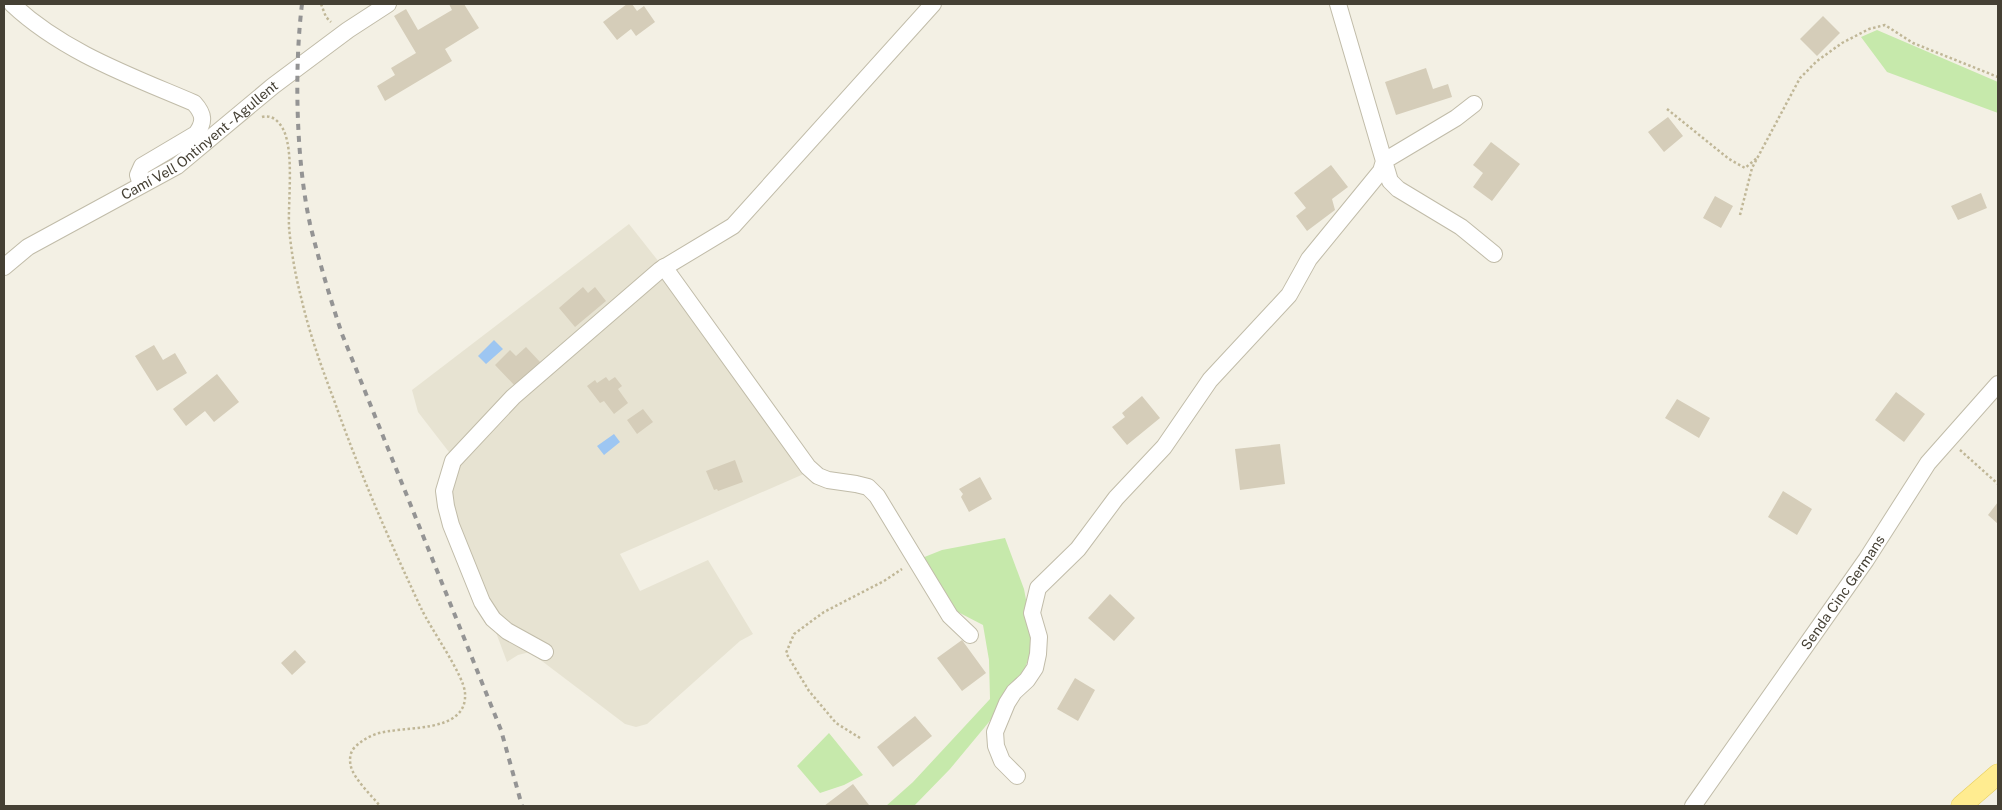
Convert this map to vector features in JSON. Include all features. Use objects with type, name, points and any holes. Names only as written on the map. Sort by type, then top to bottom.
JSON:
[{"type":"main road","points":[[1961,806],[1998,774]]},
{"type":"street","points":[[12,4],[55,37],[106,66],[194,103],[200,109],[203,119],[202,127],[196,134],[142,166],[138,176],[141,185]]},
{"type":"street","name":"Camí Vell Ontinyent - Agullent","points":[[4,267],[28,248],[176,166],[273,86],[344,33],[388,4]]},
{"type":"street","points":[[545,652],[507,631],[493,619],[482,602],[451,525],[444,491],[453,461],[465,446],[513,397],[664,267],[733,226],[933,4]]},
{"type":"street","points":[[1338,4],[1390,181],[1398,189],[1461,227],[1494,254]]},
{"type":"street","points":[[1017,776],[1002,761],[996,746],[995,732],[1006,704],[1035,668],[1039,637],[1032,612],[1038,588],[1078,549],[1116,498],[1164,447],[1210,380],[1289,295],[1309,259],[1381,171],[1384,161],[1456,118],[1474,104]]},
{"type":"street","points":[[664,267],[808,467],[818,476],[828,480],[868,487],[877,496],[950,616],[970,635]]},
{"type":"street","name":"Senda Cinc Germans","points":[[1693,806],[1866,560],[1928,463],[1948,438],[1998,384]]},
{"type":"path","points":[[321,4],[326,17],[344,33]]},
{"type":"path","points":[[1740,215],[1752,168],[1800,78],[1817,61],[1842,43],[1868,29],[1885,25],[1912,43],[1998,77]]},
{"type":"path","points":[[1667,110],[1729,159],[1745,168],[1758,157]]},
{"type":"path","points":[[259,117],[267,116],[274,118],[285,132],[288,150],[289,228],[294,266],[303,305],[331,392],[350,445],[399,560],[422,610],[462,679],[465,692],[463,707],[457,715],[445,723],[377,734],[360,742],[351,751],[352,770],[380,806]]},
{"type":"path","points":[[1948,438],[1976,466],[1998,484]]},
{"type":"path","points":[[860,738],[836,723],[809,691],[786,653],[794,634],[816,617],[884,581],[907,566],[909,550]]},
{"type":"shaded area","points":[[629,224],[659,262],[806,473],[620,554],[640,591],[708,560],[753,634],[740,641],[647,724],[636,727],[625,724],[530,652],[518,655],[507,662],[462,541],[450,496],[459,465],[418,412],[412,390]]},
{"type":"green space","points":[[1877,30],[1998,82],[1998,113],[1887,72],[1861,37]]},
{"type":"green space","points":[[1005,538],[1024,589],[1034,642],[1022,677],[989,722],[950,769],[914,806],[886,806],[913,782],[990,699],[989,660],[983,625],[954,610],[922,558],[942,550]]},
{"type":"green space","points":[[829,733],[863,775],[844,785],[820,793],[797,766]]},
{"type":"water","points":[[494,340],[503,349],[486,364],[478,356]]},
{"type":"water","points":[[614,434],[620,442],[604,455],[597,446]]},
{"type":"building","points":[[449,4],[464,4],[479,28],[445,49],[452,61],[385,101],[377,86],[395,75],[391,68],[416,53],[394,16],[406,9],[418,30],[452,10]]},
{"type":"building","points":[[627,4],[632,4],[637,11],[644,6],[655,22],[636,36],[631,29],[617,40],[603,22]]},
{"type":"building","points":[[1823,16],[1840,33],[1817,56],[1800,39]]},
{"type":"building","points":[[1426,68],[1433,89],[1448,84],[1452,97],[1396,115],[1385,82]]},
{"type":"building","points":[[1668,117],[1683,136],[1664,152],[1648,132]]},
{"type":"building","points":[[1491,142],[1520,164],[1492,201],[1473,187],[1483,173],[1473,165]]},
{"type":"building","points":[[1331,165],[1348,187],[1332,199],[1335,210],[1307,231],[1296,216],[1306,208],[1294,193]]},
{"type":"building","points":[[1981,193],[1987,208],[1958,220],[1951,206]]},
{"type":"building","points":[[1715,196],[1733,206],[1721,228],[1703,218]]},
{"type":"building","points":[[583,287],[588,293],[595,287],[606,301],[575,327],[559,308]]},
{"type":"building","points":[[154,345],[163,360],[175,353],[187,373],[157,391],[135,356]]},
{"type":"building","points":[[526,347],[541,363],[516,387],[495,365],[510,350],[516,356]]},
{"type":"building","points":[[217,374],[239,402],[214,422],[205,411],[186,426],[173,409]]},
{"type":"building","points":[[606,377],[609,381],[615,377],[622,386],[618,389],[628,403],[614,414],[604,401],[600,403],[587,386],[595,380],[597,383]]},
{"type":"building","points":[[1896,392],[1925,414],[1904,442],[1875,420]]},
{"type":"building","points":[[1142,396],[1160,418],[1127,445],[1112,427],[1125,417],[1122,413]]},
{"type":"building","points":[[1677,399],[1710,418],[1699,438],[1665,418]]},
{"type":"building","points":[[643,409],[653,422],[637,434],[627,420]]},
{"type":"building","points":[[1280,444],[1285,484],[1240,490],[1235,449]]},
{"type":"building","points":[[735,460],[743,482],[718,491],[717,489],[714,490],[706,471]]},
{"type":"building","points":[[980,477],[992,499],[969,512],[961,497],[963,494],[959,489]]},
{"type":"building","points":[[1783,491],[1812,509],[1797,535],[1768,517]]},
{"type":"building","points":[[1998,502],[1998,524],[1988,515]]},
{"type":"building","points":[[1110,594],[1135,618],[1114,641],[1088,618]]},
{"type":"building","points":[[962,640],[986,673],[962,691],[937,658]]},
{"type":"building","points":[[295,650],[306,662],[292,675],[281,663]]},
{"type":"building","points":[[1075,678],[1095,690],[1078,721],[1057,709]]},
{"type":"building","points":[[915,716],[932,736],[893,767],[877,747]]},
{"type":"building","points":[[853,784],[869,805],[824,806]]},
{"type":"railway","points":[[302,4],[297,85],[299,143],[305,199],[317,252],[342,334],[501,730],[522,806]]}]
